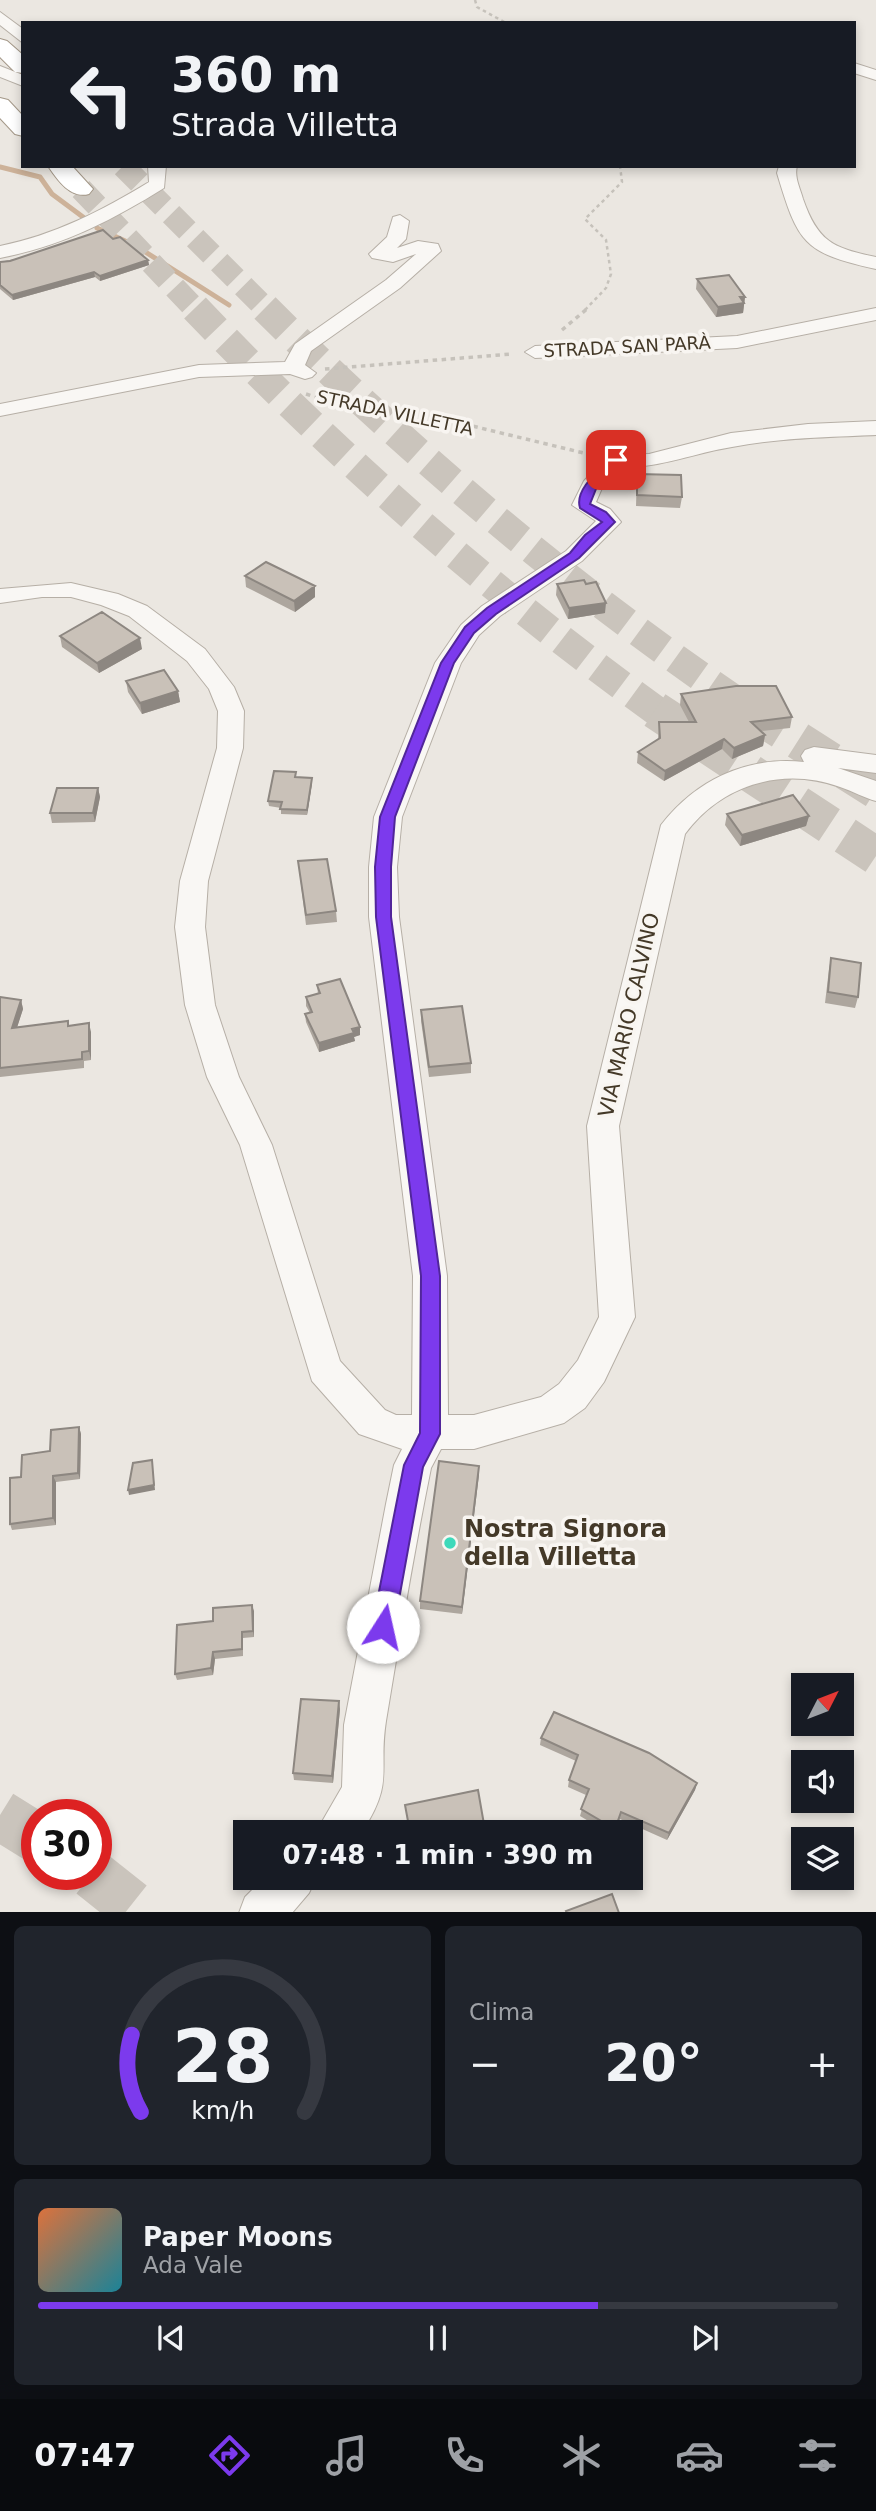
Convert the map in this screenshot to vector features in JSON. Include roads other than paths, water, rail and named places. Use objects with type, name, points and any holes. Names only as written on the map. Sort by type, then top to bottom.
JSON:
[{"type":"highway","points":[[0,45],[21,65]]},
{"type":"highway","points":[[0,105],[21,126]]},
{"type":"highway","points":[[61,168],[81,189]]},
{"type":"street","points":[[0,17],[21,36]]},
{"type":"street","points":[[856,69],[876,75]]},
{"type":"street","points":[[0,71],[21,80]]},
{"type":"street","points":[[787,168],[786,173],[809,238],[825,250],[876,263]]},
{"type":"street","points":[[0,252],[53,241],[87,228],[158,184],[158,173]]},
{"type":"street","points":[[0,410],[199,371],[299,370],[302,348],[393,284],[431,251],[432,248],[422,246],[390,257],[379,254],[396,239],[400,221]]},
{"type":"street","name":"STRADA SAN PARÀ","points":[[535,352],[747,341],[876,314]]},
{"type":"street","points":[[345,1820],[361,1796],[365,1777],[365,1725],[403,1517],[414,1465],[430,1434],[430,1276],[384,917],[383,867],[388,817],[448,663],[470,630],[491,611],[575,556],[589,537],[609,522],[602,514],[584,505],[584,499],[591,487],[616,460],[649,461],[731,440],[808,431],[876,428]]},
{"type":"street","name":"VIA MARIO CALVINO","points":[[0,596],[42,590],[71,590],[109,599],[138,611],[197,655],[221,687],[231,711],[230,748],[194,881],[190,927],[200,1005],[223,1077],[256,1145],[325,1370],[372,1422],[395,1432],[474,1432],[551,1411],[572,1395],[591,1371],[617,1317],[603,1126],[671,832],[683,811],[720,784],[756,773],[799,770],[827,774],[876,792]]},
{"type":"street","points":[[756,773],[765,760],[785,753],[876,764]]},
{"type":"street","points":[[262,1912],[283,1890]]},
{"type":"waterway","points":[[0,167],[40,177],[52,194],[87,220]]},
{"type":"waterway","points":[[97,228],[136,246],[229,305]]},
{"type":"tunnel","points":[[125,168],[265,308]]},
{"type":"tunnel","points":[[81,189],[196,310]]},
{"type":"tunnel","points":[[195,308],[304,417],[417,520],[535,619],[658,712]]},
{"type":"tunnel","points":[[265,308],[380,418],[499,522],[623,620],[752,712]]},
{"type":"tunnel","points":[[750,710],[876,790]]},
{"type":"tunnel","points":[[658,712],[876,856]]},
{"type":"tunnel","points":[[0,1815],[21,1828]]},
{"type":"tunnel","points":[[112,1890],[140,1912]]},
{"type":"place","name":"Nostra Signora della Villetta","points":[[450,1543]]}]
